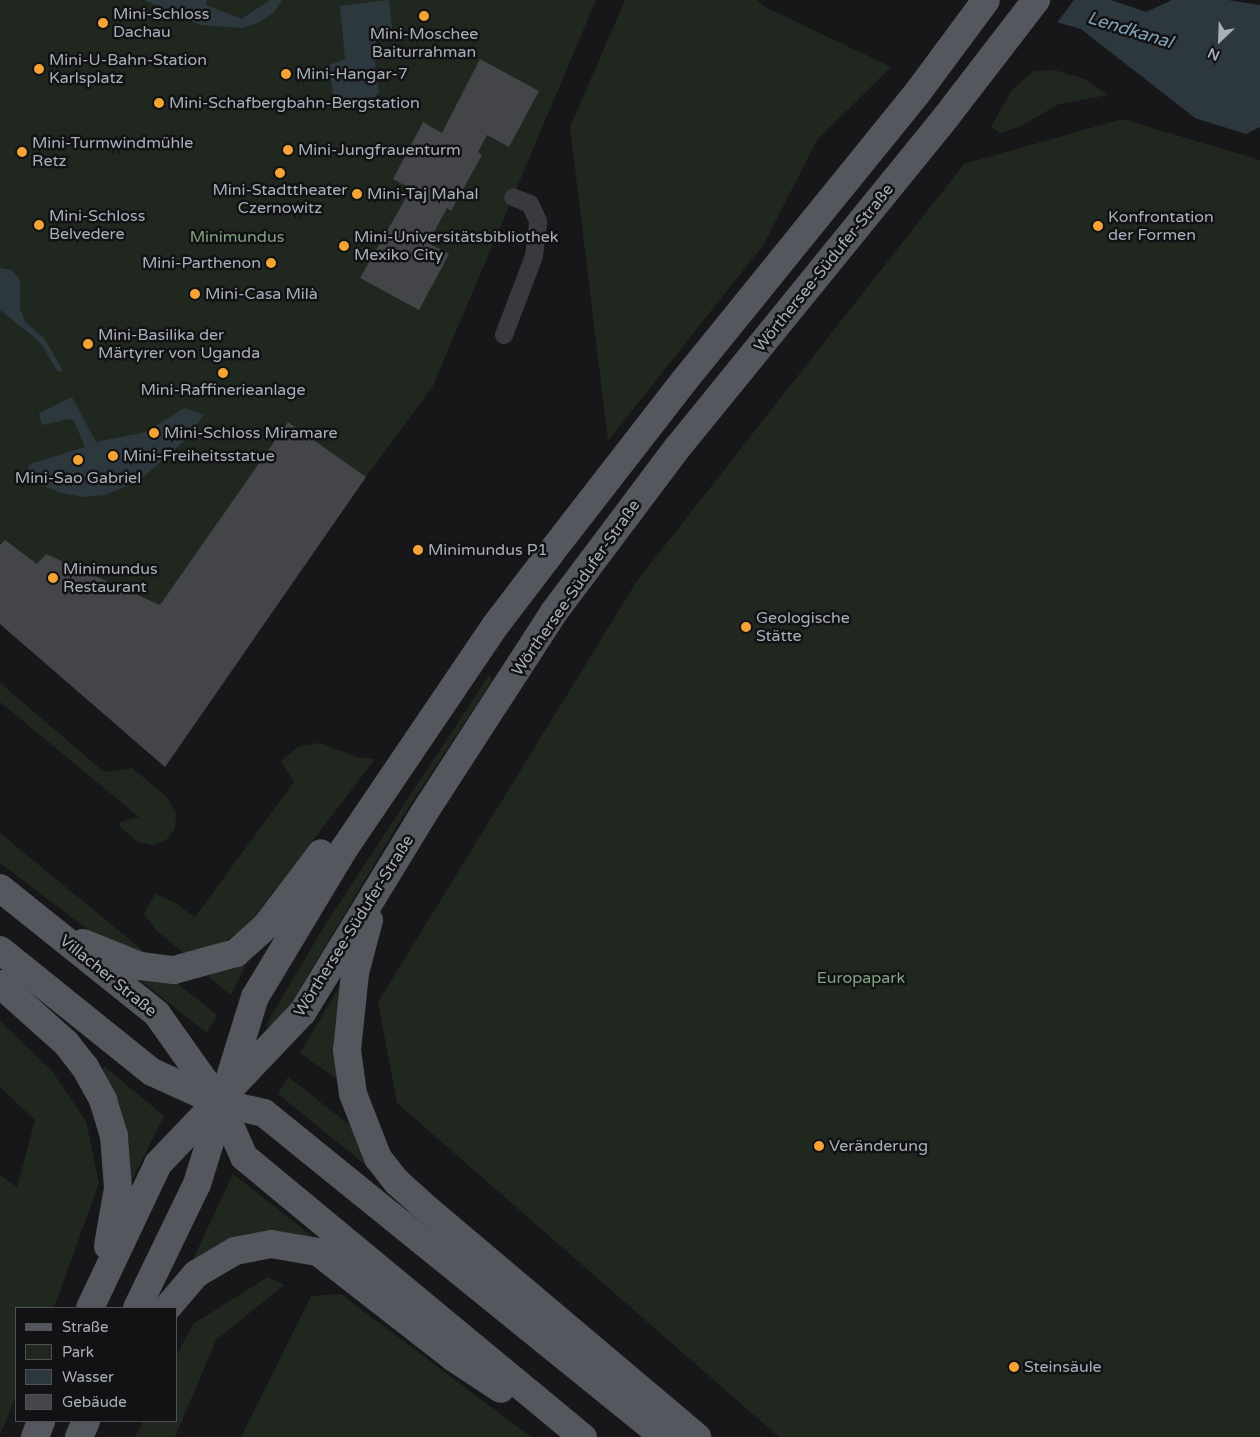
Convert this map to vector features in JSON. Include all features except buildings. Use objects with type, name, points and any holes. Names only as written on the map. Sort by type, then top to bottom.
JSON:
[{"type":"main road","points":[[31,914],[78,941],[140,966],[174,970],[236,953],[251,941],[284,905],[402,740],[495,626],[684,381],[918,92],[986,0]]},
{"type":"main road","name":"Wörthersee-Südufer-Straße","points":[[88,1307],[158,1164],[177,1142],[220,1103],[302,1014],[554,612],[678,447],[946,117],[1036,0]]},
{"type":"main road","points":[[137,1307],[197,1184],[220,1103],[255,997],[294,929],[495,626]]},
{"type":"main road","name":"Villacher Straße","points":[[0,888],[157,1014],[220,1103],[244,1157],[583,1437]]},
{"type":"main road","points":[[377,892],[355,973],[347,1050],[353,1094],[378,1158],[396,1182],[420,1204],[697,1437]]},
{"type":"main road","points":[[0,950],[152,1072],[220,1103],[264,1114],[664,1437]]},
{"type":"main road","points":[[0,984],[66,1042],[85,1067],[103,1100],[114,1136],[118,1188],[111,1238],[88,1307]]},
{"type":"main road","points":[[168,1307],[196,1274],[235,1251],[271,1244],[318,1252],[454,1358],[575,1437]]},
{"type":"main road","points":[[35,1437],[41,1422]]},
{"type":"lane","points":[[504,336],[534,256],[538,221],[530,204],[513,197]]},
{"type":"green space","name":"Minimundus","points":[[0,0],[596,0],[433,386],[369,473],[165,767],[0,624]]},
{"type":"green space","points":[[625,0],[757,0],[763,6],[891,67],[817,140],[764,244],[608,441],[570,127]]},
{"type":"green space","points":[[1054,70],[1085,79],[1108,95],[1059,104],[1019,127],[1000,133],[991,127],[1012,90],[1034,71]]},
{"type":"green space","name":"Europapark","points":[[1122,119],[1260,160],[1260,1437],[779,1437],[397,1103],[378,1002],[637,581],[964,164]]},
{"type":"green space","points":[[489,675],[492,681],[406,811],[275,1030],[266,1025],[325,925]]},
{"type":"green space","points":[[0,683],[104,772],[132,768],[166,796],[176,813],[175,829],[166,840],[152,845],[138,842],[119,826],[120,822],[139,817],[0,702]]},
{"type":"green space","points":[[320,743],[357,757],[375,759],[247,927],[214,948],[186,955],[157,931],[144,914],[155,894],[174,902],[195,917],[294,782],[281,761],[299,746]]},
{"type":"green space","points":[[0,833],[146,953],[100,939],[0,863]]},
{"type":"green space","points":[[248,960],[231,995],[208,976]]},
{"type":"green space","points":[[139,979],[178,984],[217,1015],[207,1033]]},
{"type":"green space","points":[[341,984],[337,1079],[300,1053]]},
{"type":"green space","points":[[0,1021],[52,1071],[86,1121],[99,1183],[54,1307],[15,1307],[15,1399],[0,1435],[0,1175],[17,1187],[35,1120],[0,1087]]},
{"type":"green space","points":[[104,1066],[164,1116],[131,1182],[129,1141],[120,1108],[102,1071]]},
{"type":"green space","points":[[288,1077],[350,1125],[373,1171],[278,1094]]},
{"type":"green space","points":[[233,1174],[312,1236],[258,1236],[187,1272]]},
{"type":"green space","points":[[268,1277],[284,1285],[216,1340],[175,1437],[135,1437],[142,1422],[178,1422],[178,1353],[193,1324]]},
{"type":"green space","points":[[341,1294],[531,1437],[241,1437],[311,1296]]},
{"type":"water","points":[[144,0],[207,0],[206,5],[242,19],[270,0],[282,0],[273,13],[260,22],[242,28],[200,25]]},
{"type":"water","points":[[389,0],[393,36],[375,43],[373,48],[379,92],[375,97],[334,102],[329,65],[345,59],[340,6]]},
{"type":"water","name":"Lendkanal","points":[[977,0],[1111,0],[1146,12],[1172,0],[1228,0],[1260,5],[1260,127],[1246,134],[1195,118],[1081,29]]},
{"type":"water","points":[[0,268],[12,270],[20,280],[20,309],[26,323],[44,338],[63,371],[58,372],[40,342],[0,310]]},
{"type":"water","points":[[72,397],[96,442],[146,432],[184,408],[204,415],[184,441],[139,481],[105,495],[84,497],[61,493],[23,478],[30,464],[85,447],[74,421],[70,419],[42,425],[39,413]]},
{"type":"pier","points":[[975,0],[1074,0],[1056,24]]},
{"type":"place","name":"Mini-Moschee Baiturrahman","points":[[424,16]]},
{"type":"place","name":"Mini-Schloss Dachau","points":[[103,23]]},
{"type":"place","name":"Mini-U-Bahn-Station Karlsplatz","points":[[39,69]]},
{"type":"place","name":"Mini-Hangar-7","points":[[286,74]]},
{"type":"place","name":"Mini-Schafbergbahn-Bergstation","points":[[159,103]]},
{"type":"place","name":"Mini-Jungfrauenturm","points":[[288,150]]},
{"type":"place","name":"Mini-Turmwindmühle Retz","points":[[22,152]]},
{"type":"place","name":"Mini-Stadttheater Czernowitz","points":[[280,173]]},
{"type":"place","name":"Mini-Taj Mahal","points":[[357,194]]},
{"type":"place","name":"Mini-Schloss Belvedere","points":[[39,225]]},
{"type":"place","name":"Konfrontation der Formen","points":[[1098,226]]},
{"type":"place","name":"Mini-Universitätsbibliothek Mexiko City","points":[[344,246]]},
{"type":"place","name":"Mini-Parthenon","points":[[271,263]]},
{"type":"place","name":"Mini-Casa Milà","points":[[195,294]]},
{"type":"place","name":"Mini-Basilika der Märtyrer von Uganda","points":[[88,344]]},
{"type":"place","name":"Mini-Raffinerieanlage","points":[[223,373]]},
{"type":"place","name":"Mini-Schloss Miramare","points":[[154,433]]},
{"type":"place","name":"Mini-Freiheitsstatue","points":[[113,456]]},
{"type":"place","name":"Mini-Sao Gabriel","points":[[78,460]]},
{"type":"place","name":"Minimundus P1","points":[[418,550]]},
{"type":"place","name":"Minimundus Restaurant","points":[[53,578]]},
{"type":"place","name":"Geologische Stätte","points":[[746,627]]},
{"type":"place","name":"Veränderung","points":[[819,1146]]},
{"type":"place","name":"Steinsäule","points":[[1014,1367]]}]
